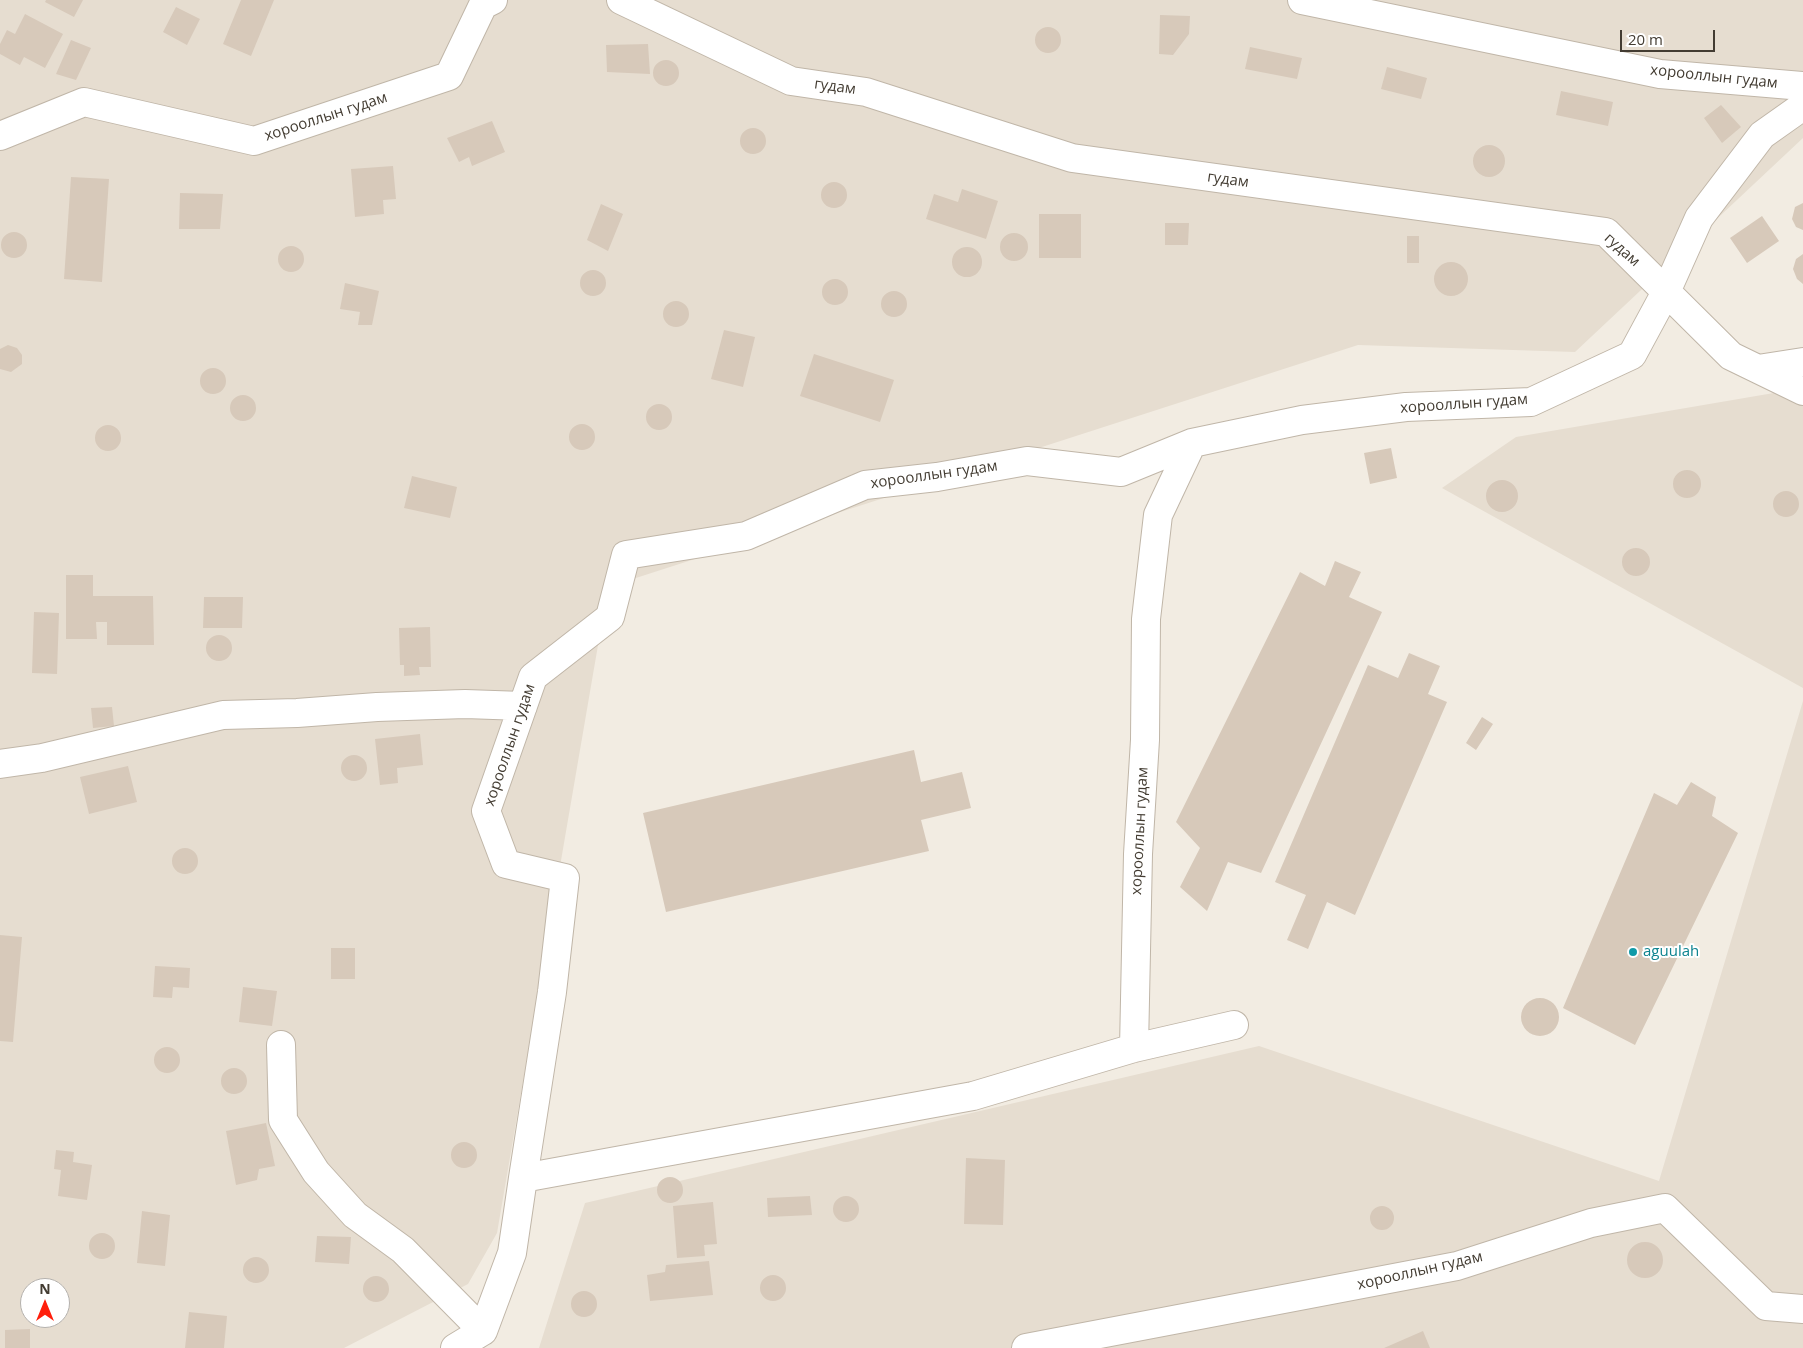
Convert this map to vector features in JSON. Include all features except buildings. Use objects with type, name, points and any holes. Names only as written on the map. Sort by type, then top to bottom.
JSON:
[{"type":"street","name":"хорооллын гудам","points":[[0,136],[84,102],[254,141],[449,76],[484,5],[493,0]]},
{"type":"street","name":"гудам","points":[[621,0],[791,81],[866,92],[1072,158],[1606,232],[1731,356],[1803,392]]},
{"type":"street","name":"хорооллын гудам","points":[[1302,0],[1660,74],[1803,86]]},
{"type":"street","name":"хорооллын гудам","points":[[523,1178],[552,992],[565,878],[506,864],[486,811],[534,677],[610,617],[626,554],[746,536],[865,484],[937,477],[1027,461],[1121,472],[1192,443],[1311,419],[1406,407],[1531,402],[1632,354],[1666,292],[1699,218],[1762,135],[1803,106]]},
{"type":"street","points":[[1758,369],[1803,362]]},
{"type":"street","name":"хорооллын гудам","points":[[1134,1048],[1138,863],[1145,740],[1146,619],[1158,515],[1192,443]]},
{"type":"street","points":[[0,764],[42,758],[223,714],[297,714],[377,707],[455,704],[523,706]]},
{"type":"street","points":[[455,1348],[484,1331],[512,1253],[523,1178],[973,1096],[1134,1048],[1234,1025]]},
{"type":"street","points":[[280,1044],[283,1120],[316,1172],[355,1215],[402,1250],[484,1331]]},
{"type":"street","name":"хорооллын гудам","points":[[1026,1348],[1457,1266],[1591,1223],[1665,1208],[1766,1306],[1803,1309]]},
{"type":"shaded area","points":[[0,0],[1803,0],[1803,138],[1575,352],[1358,345],[608,587],[497,1233],[468,1284],[344,1348],[0,1348]]},
{"type":"shaded area","points":[[1803,388],[1803,688],[1442,488],[1516,437]]},
{"type":"shaded area","points":[[1803,701],[1803,1348],[539,1348],[585,1203],[1259,1046],[1659,1181]]},
{"type":"place","name":"aguulah","points":[[1633,952]]}]
